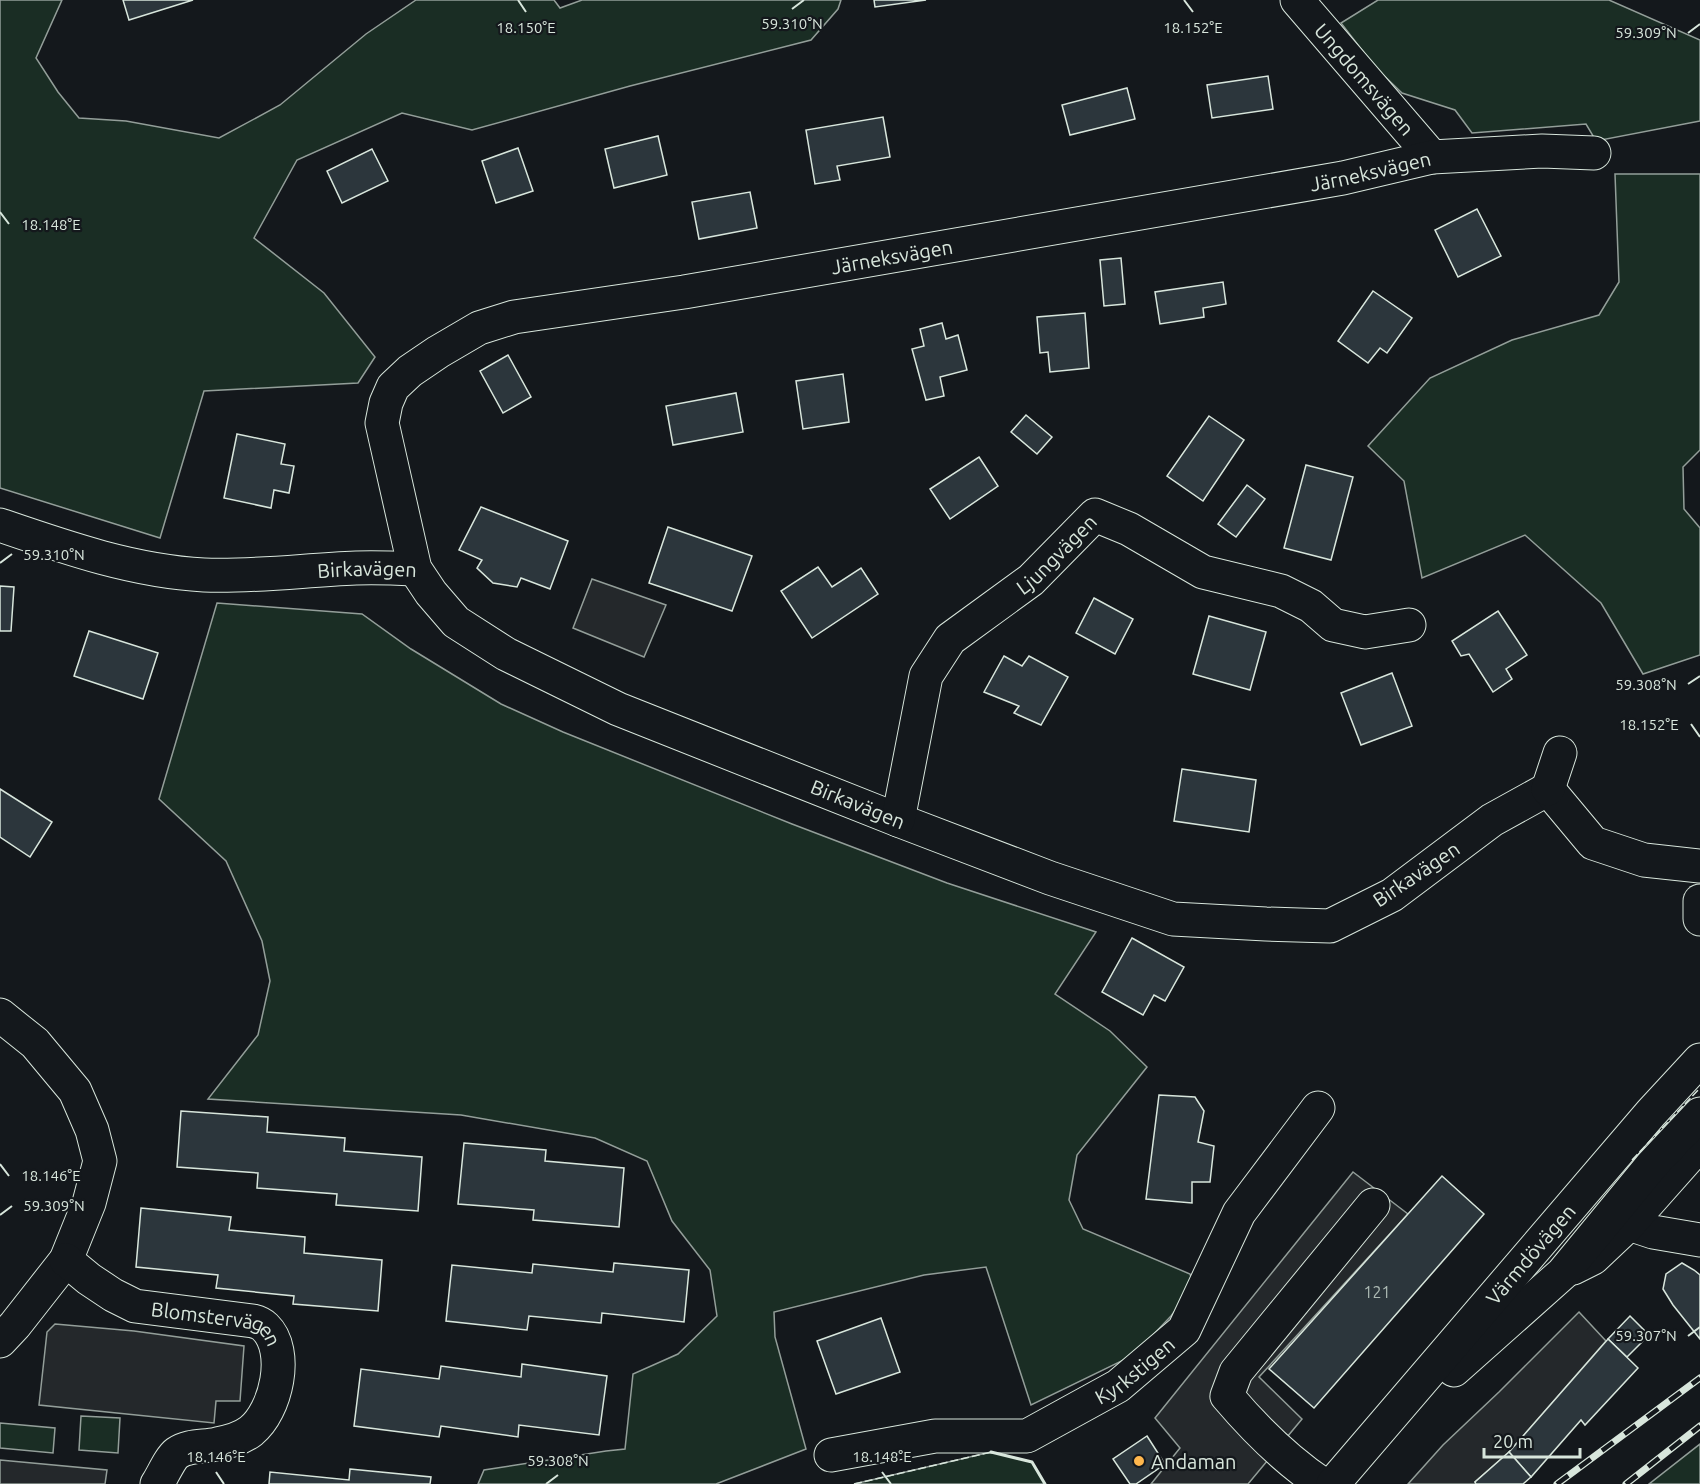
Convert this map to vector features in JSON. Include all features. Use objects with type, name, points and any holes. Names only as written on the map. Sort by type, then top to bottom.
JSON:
[{"type":"street","name":"Ungdomsvägen","points":[[1297,0],[1432,157]]},
{"type":"street","name":"Järneksvägen","points":[[415,569],[382,423],[386,403],[393,387],[410,370],[479,328],[514,317],[695,290],[1343,178],[1432,157],[1542,151],[1594,153]]},
{"type":"street","name":"Ljungvägen","points":[[898,820],[926,676],[950,639],[1031,580],[1095,514],[1128,529],[1203,572],[1281,591],[1311,606],[1333,625],[1365,632],[1409,625]]},
{"type":"street","name":"Birkavägen","points":[[0,525],[74,551],[146,568],[193,574],[288,573],[356,568],[415,569],[431,593],[456,622],[506,654],[618,709],[1050,878],[1173,919],[1330,926],[1392,895],[1492,820],[1548,789]]},
{"type":"street","points":[[1560,753],[1548,789],[1593,843],[1644,860],[1700,866]]},
{"type":"street","points":[[1700,900],[1700,919]]},
{"type":"street","points":[[0,1015],[35,1043],[75,1091],[92,1130],[100,1161],[89,1203],[66,1260],[0,1341]]},
{"type":"street","name":"Värmdövägen","points":[[1333,1484],[1643,1122],[1700,1060]]},
{"type":"street","name":"Kyrkstigen","points":[[831,1455],[935,1436],[1027,1436],[1118,1386],[1184,1330],[1239,1213],[1318,1108]]},
{"type":"street","name":"Värmdövägen","points":[[1363,1451],[1563,1273],[1652,1164],[1700,1114]]},
{"type":"street","points":[[1563,1273],[1593,1258],[1629,1224],[1700,1144]]},
{"type":"street","points":[[1322,1484],[1303,1471],[1252,1425],[1227,1396],[1236,1372],[1373,1205]]},
{"type":"street","points":[[1629,1224],[1653,1232],[1700,1240]]},
{"type":"street","name":"Blomstervägen","points":[[66,1260],[89,1279],[135,1306],[253,1320],[264,1325],[271,1335],[279,1365],[274,1392],[261,1422],[249,1432],[234,1439],[195,1447],[176,1454],[157,1484]]},
{"type":"green space","points":[[0,0],[62,0],[36,58],[58,92],[79,118],[126,121],[219,138],[280,105],[366,34],[416,0],[554,0],[560,8],[582,0],[841,0],[838,9],[811,40],[630,86],[472,130],[402,113],[297,160],[254,238],[324,293],[375,357],[358,383],[204,391],[160,538],[0,488]]},
{"type":"green space","points":[[1378,0],[1609,0],[1700,40],[1700,121],[1596,141],[1586,124],[1472,133],[1455,110],[1402,93],[1375,67],[1341,23]]},
{"type":"green space","points":[[1615,174],[1700,174],[1700,450],[1683,467],[1684,509],[1700,528],[1700,655],[1643,674],[1601,603],[1525,535],[1422,578],[1404,481],[1368,446],[1430,378],[1512,340],[1599,315],[1619,282]]},
{"type":"green space","points":[[217,603],[362,614],[411,649],[501,704],[563,732],[792,824],[947,883],[1096,932],[1055,994],[1110,1031],[1147,1067],[1077,1155],[1069,1200],[1083,1229],[1190,1274],[1194,1286],[1171,1316],[1134,1355],[1031,1405],[986,1267],[924,1275],[774,1312],[775,1337],[806,1449],[716,1484],[478,1484],[484,1470],[625,1449],[633,1374],[678,1354],[717,1316],[710,1270],[672,1221],[647,1161],[595,1138],[461,1115],[208,1099],[258,1035],[270,981],[262,941],[226,861],[159,799]]},
{"type":"green space","points":[[81,1416],[120,1418],[118,1453],[79,1450]]},
{"type":"green space","points":[[0,1423],[55,1428],[53,1453],[0,1448]]},
{"type":"green space","points":[[1700,1444],[1700,1484],[1649,1484]]},
{"type":"green space","points":[[991,1452],[1032,1462],[1045,1484],[854,1484]]},
{"type":"shaded area","points":[[592,579],[666,605],[644,657],[573,628]]},
{"type":"shaded area","points":[[1353,1172],[1408,1214],[1259,1377],[1302,1419],[1248,1484],[1151,1484],[1180,1448],[1155,1418]]},
{"type":"shaded area","points":[[1579,1312],[1606,1341],[1509,1452],[1475,1482],[1476,1484],[1408,1484],[1443,1445]]},
{"type":"shaded area","points":[[55,1324],[134,1331],[244,1346],[240,1401],[216,1401],[214,1423],[39,1405],[47,1332]]},
{"type":"shaded area","points":[[0,1460],[107,1470],[105,1484],[0,1484]]},
{"type":"building","points":[[123,0],[193,0],[129,20]]},
{"type":"building","points":[[874,0],[926,0],[875,7]]},
{"type":"building","points":[[1268,76],[1273,109],[1212,118],[1207,85]]},
{"type":"building","points":[[1127,88],[1135,119],[1070,135],[1062,105]]},
{"type":"building","points":[[883,117],[890,157],[837,166],[840,180],[815,184],[806,130]]},
{"type":"building","points":[[658,136],[667,175],[614,188],[605,149]]},
{"type":"building","points":[[518,148],[533,191],[496,203],[482,161]]},
{"type":"building","points":[[372,149],[388,181],[342,203],[327,171]]},
{"type":"building","points":[[750,192],[757,228],[699,239],[692,202]]},
{"type":"building","points":[[1477,209],[1501,256],[1458,277],[1435,230]]},
{"type":"building","points":[[1121,258],[1125,304],[1104,306],[1100,260]]},
{"type":"building","points":[[1223,282],[1226,304],[1203,308],[1204,317],[1160,324],[1155,292]]},
{"type":"building","points":[[1373,291],[1412,318],[1387,353],[1380,348],[1368,363],[1338,341]]},
{"type":"building","points":[[1085,313],[1089,368],[1050,372],[1048,352],[1040,353],[1037,317]]},
{"type":"building","points":[[942,323],[946,339],[958,335],[967,370],[940,377],[944,396],[926,400],[912,349],[924,346],[920,329]]},
{"type":"building","points":[[508,355],[531,397],[503,413],[480,371]]},
{"type":"building","points":[[843,374],[849,422],[803,429],[796,381]]},
{"type":"building","points":[[736,393],[743,432],[673,445],[666,406]]},
{"type":"building","points":[[1026,415],[1052,437],[1037,454],[1011,432]]},
{"type":"building","points":[[1209,416],[1244,440],[1203,501],[1167,476]]},
{"type":"building","points":[[237,434],[285,444],[281,464],[294,466],[289,493],[274,490],[271,508],[224,498]]},
{"type":"building","points":[[979,457],[998,486],[950,519],[930,489]]},
{"type":"building","points":[[1306,465],[1353,477],[1331,560],[1284,548]]},
{"type":"building","points":[[1247,485],[1265,499],[1236,537],[1218,524]]},
{"type":"building","points":[[481,507],[568,541],[550,589],[521,578],[517,587],[493,583],[477,568],[482,560],[459,550]]},
{"type":"building","points":[[668,527],[752,556],[732,611],[649,583]]},
{"type":"building","points":[[818,567],[832,587],[861,568],[878,594],[812,638],[781,591]]},
{"type":"building","points":[[0,586],[14,587],[11,631],[0,631]]},
{"type":"building","points":[[1094,598],[1133,619],[1115,654],[1076,633]]},
{"type":"building","points":[[1498,611],[1527,655],[1506,669],[1512,679],[1493,692],[1469,654],[1461,656],[1452,641]]},
{"type":"building","points":[[1209,616],[1266,632],[1250,690],[1193,674]]},
{"type":"building","points":[[89,631],[158,653],[143,699],[74,676]]},
{"type":"building","points":[[1004,656],[1022,666],[1029,656],[1068,677],[1041,725],[1014,713],[1019,706],[984,692]]},
{"type":"building","points":[[1392,673],[1412,726],[1361,745],[1341,693]]},
{"type":"building","points":[[1182,769],[1256,780],[1249,832],[1174,821]]},
{"type":"building","points":[[0,789],[52,822],[30,857],[0,837]]},
{"type":"building","points":[[1132,938],[1184,967],[1165,1001],[1154,995],[1143,1015],[1102,992]]},
{"type":"building","points":[[1159,1095],[1195,1097],[1204,1111],[1198,1142],[1214,1146],[1210,1182],[1192,1182],[1192,1203],[1146,1199]]},
{"type":"building","points":[[181,1111],[268,1117],[267,1132],[345,1138],[344,1151],[422,1157],[418,1211],[336,1205],[337,1194],[257,1188],[258,1173],[177,1167]]},
{"type":"building","points":[[464,1143],[546,1150],[545,1161],[624,1168],[619,1227],[533,1220],[534,1210],[458,1204]]},
{"type":"building","points":[[1442,1176],[1484,1214],[1314,1408],[1269,1369]]},
{"type":"building","points":[[141,1208],[231,1217],[229,1230],[305,1237],[304,1253],[382,1260],[378,1311],[293,1304],[294,1296],[216,1288],[218,1275],[136,1267]]},
{"type":"building","points":[[614,1263],[689,1270],[684,1322],[602,1313],[601,1323],[529,1316],[527,1330],[446,1321],[452,1265],[532,1273],[533,1264],[613,1272]]},
{"type":"building","points":[[1682,1263],[1700,1275],[1700,1339],[1663,1289],[1666,1274]]},
{"type":"building","points":[[1630,1316],[1649,1335],[1627,1357],[1608,1339]]},
{"type":"building","points":[[881,1318],[900,1372],[836,1394],[817,1341]]},
{"type":"building","points":[[1608,1339],[1638,1368],[1585,1425],[1581,1420],[1531,1477],[1509,1452]]},
{"type":"building","points":[[522,1364],[607,1376],[599,1435],[519,1425],[518,1437],[441,1426],[439,1437],[354,1426],[361,1369],[439,1379],[441,1366],[521,1377]]},
{"type":"building","name":"Andaman","points":[[1147,1436],[1165,1464],[1136,1484],[1130,1484],[1113,1459]]},
{"type":"building","points":[[1509,1452],[1531,1477],[1523,1484],[1476,1484],[1475,1482]]},
{"type":"building","points":[[350,1469],[431,1477],[430,1484],[269,1484],[270,1472],[349,1480]]},
{"type":"railway","points":[[1557,1484],[1700,1378]]},
{"type":"railway","points":[[1626,1484],[1700,1426]]},
{"type":"fence","points":[[1632,1160],[1700,1088]]},
{"type":"fence","points":[[854,1484],[991,1452]]},
{"type":"wall","points":[[991,1452],[1032,1462],[1045,1484]]},
{"type":"place","name":"Andaman","points":[[1139,1461]]}]
